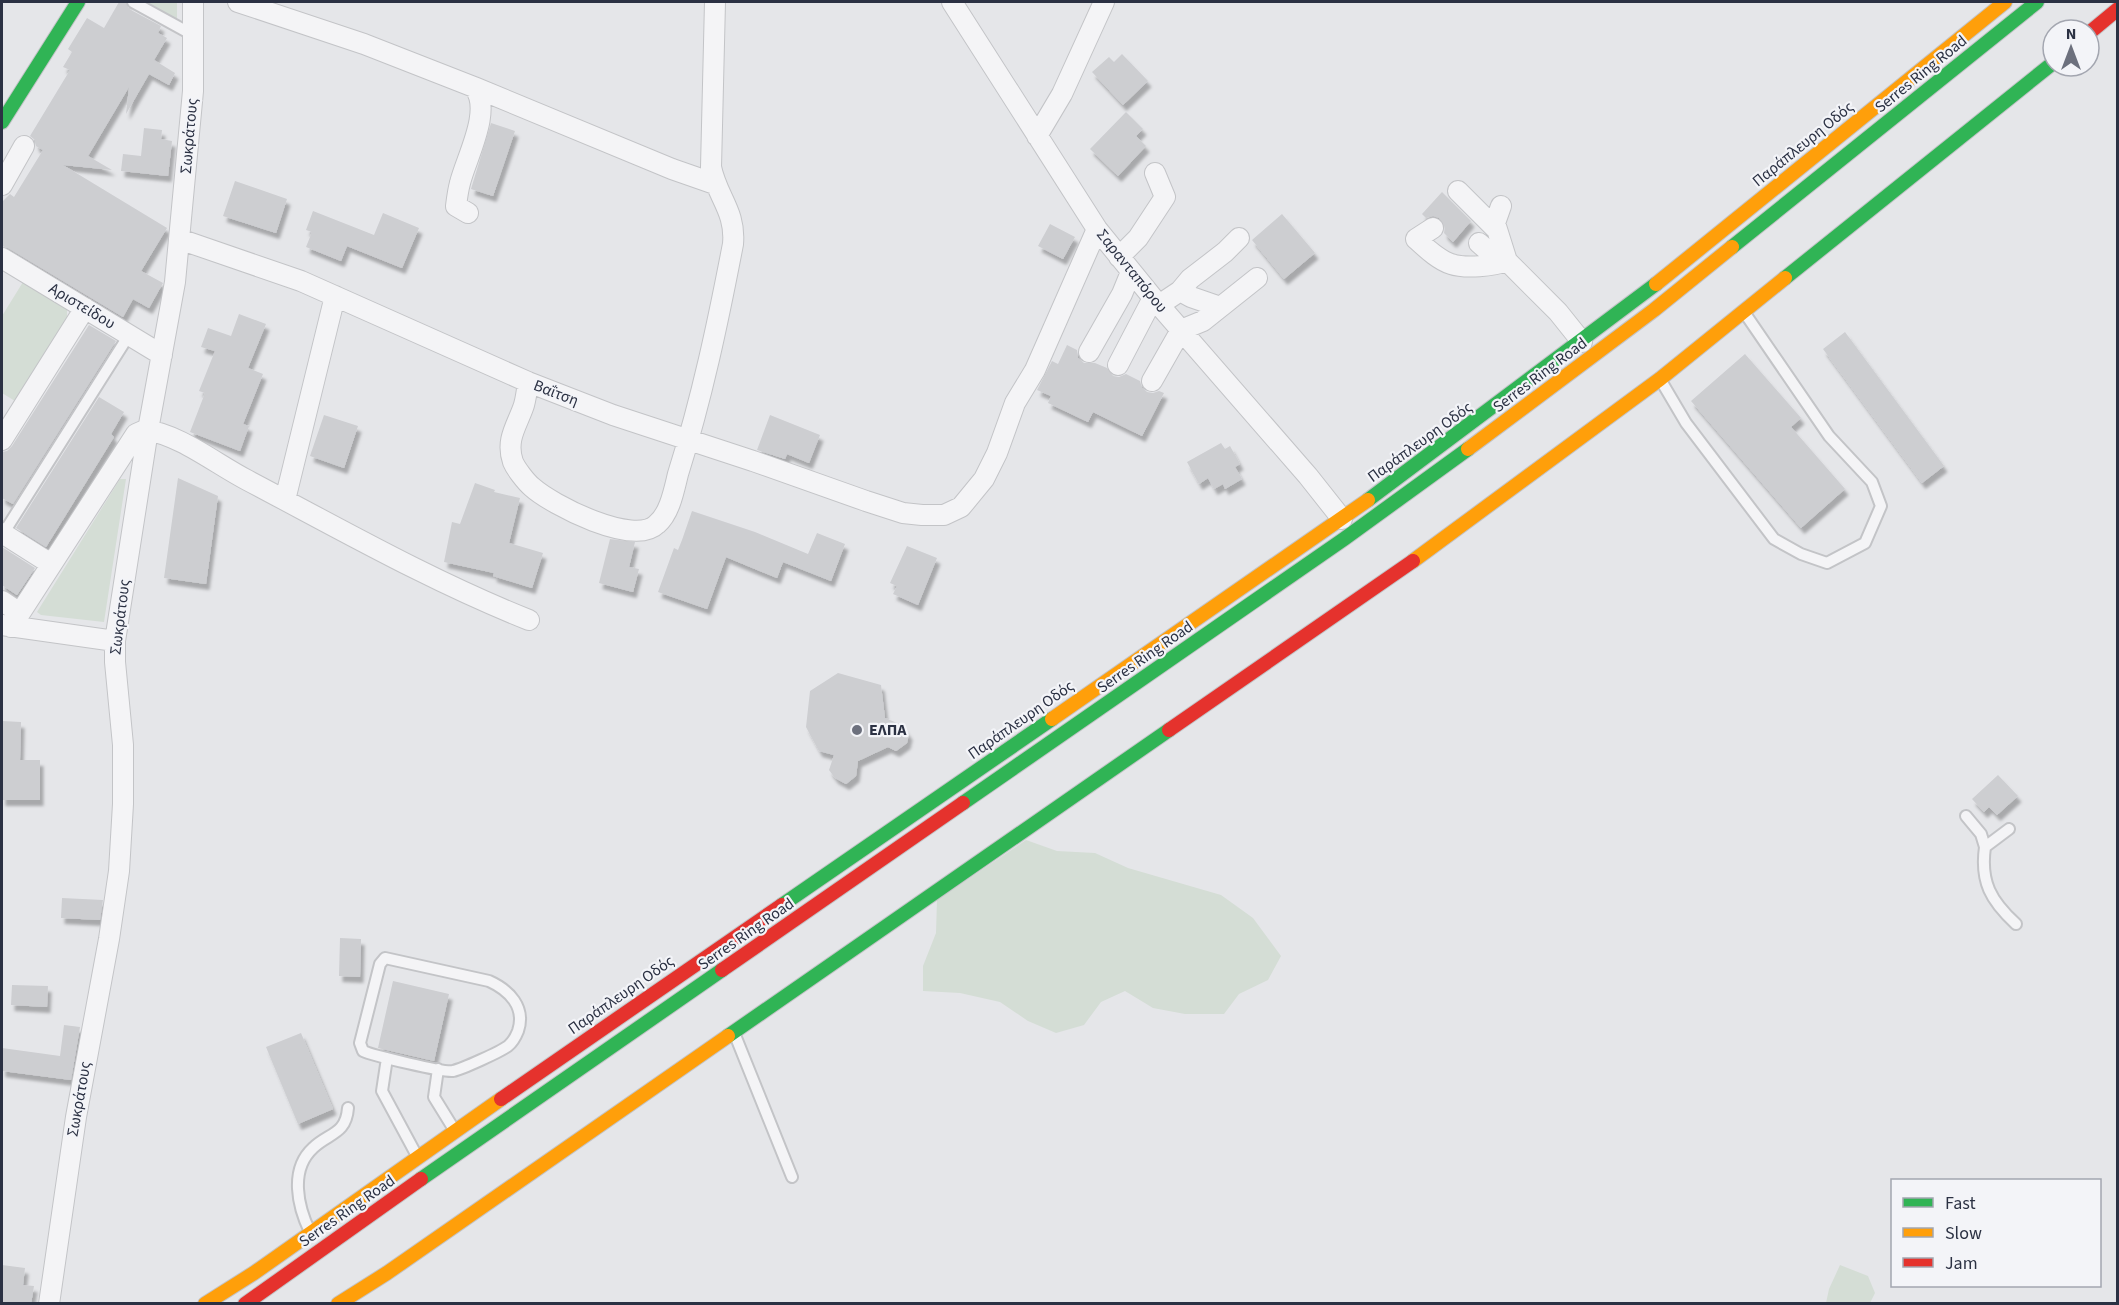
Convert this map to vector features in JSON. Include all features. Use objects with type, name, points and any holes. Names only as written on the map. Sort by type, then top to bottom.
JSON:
[{"type":"street","points":[[2,122],[78,2]]},
{"type":"street","name":"Σωκράτους","points":[[49,1304],[76,1117],[109,939],[119,871],[123,804],[123,745],[115,641],[148,430],[170,314],[193,91],[193,2]]},
{"type":"street","points":[[238,2],[336,34],[474,87],[672,169],[715,184]]},
{"type":"street","points":[[528,382],[511,442],[513,462],[531,487],[570,512],[596,522],[640,530],[652,528],[658,524],[670,502],[704,387],[733,244],[732,216],[715,184],[710,156],[716,2]]},
{"type":"street","name":"Σαρανταπόρου","points":[[952,2],[1097,229],[1156,302],[1308,476],[1342,519]]},
{"type":"street","points":[[1037,136],[1062,94],[1104,2]]},
{"type":"street","name":"Παράπλευρη Οδός","points":[[205,1304],[254,1273],[793,896],[1342,519],[1582,342],[1727,228],[2005,2]]},
{"type":"street","name":"Serres Ring Road","points":[[245,1304],[446,1162],[1335,546],[1465,452],[1654,310],[2037,2]]},
{"type":"street","points":[[2101,23],[2118,9]]},
{"type":"street","points":[[338,1304],[387,1273],[1423,554],[1660,379],[2041,73]]},
{"type":"street","points":[[468,213],[456,206],[460,183],[477,133],[480,103],[478,92],[474,87]]},
{"type":"street","points":[[2,185],[24,146]]},
{"type":"street","points":[[1089,351],[1122,294],[1125,264],[1138,238],[1165,196],[1155,173]]},
{"type":"street","points":[[1458,191],[1497,231]]},
{"type":"street","points":[[1501,206],[1495,223],[1504,262]]},
{"type":"street","points":[[1433,228],[1416,238],[1449,264],[1496,266],[1504,262]]},
{"type":"street","name":"Βαΐτση","points":[[179,239],[301,281],[528,382],[613,415],[903,513],[944,515],[961,507],[984,478],[997,453],[1015,403],[1035,370],[1097,229]]},
{"type":"street","points":[[1118,366],[1156,302],[1180,291],[1190,279],[1239,238]]},
{"type":"street","points":[[1479,243],[1504,262],[1551,305],[1582,342]]},
{"type":"street","name":"Αριστείδου","points":[[2,258],[162,355]]},
{"type":"street","points":[[1152,381],[1181,330],[1203,321],[1257,278]]},
{"type":"street","points":[[1180,291],[1220,307]]},
{"type":"street","points":[[285,500],[335,296]]},
{"type":"street","points":[[2,440],[85,308]]},
{"type":"street","points":[[11,621],[136,434],[142,430],[148,430],[182,443],[434,579],[529,620]]},
{"type":"street","points":[[2,534],[51,564]]},
{"type":"street","points":[[2,601],[11,621]]},
{"type":"street","points":[[11,621],[115,641]]},
{"type":"lane","points":[[133,2],[193,35]]},
{"type":"lane","points":[[1660,379],[1686,423],[1774,539],[1801,554],[1827,563],[1865,543],[1881,506],[1872,482],[1829,436],[1744,312]]},
{"type":"lane","points":[[2,534],[129,334]]},
{"type":"lane","points":[[1966,816],[1981,834],[1985,847],[1982,865],[1988,891],[2002,911],[2016,924]]},
{"type":"lane","points":[[1985,847],[2009,829]]},
{"type":"lane","points":[[385,958],[489,981],[509,993],[518,1007],[520,1022],[517,1034],[509,1046],[452,1072],[387,1058],[366,1053],[360,1043],[380,964],[385,958]]},
{"type":"lane","points":[[734,1032],[792,1177]]},
{"type":"lane","points":[[387,1058],[382,1090],[418,1157]]},
{"type":"lane","points":[[438,1069],[434,1097],[455,1131]]},
{"type":"lane","points":[[310,1232],[299,1205],[300,1171],[311,1149],[342,1129],[348,1108]]},
{"type":"shaded area","points":[[142,2],[177,2],[177,24]]},
{"type":"shaded area","points":[[23,282],[67,310],[67,319],[15,401],[2,393],[2,316]]},
{"type":"shaded area","points":[[120,479],[126,479],[104,622],[41,615],[37,612]]},
{"type":"shaded area","points":[[1026,840],[1057,851],[1095,853],[1128,868],[1221,895],[1253,918],[1281,956],[1268,980],[1239,994],[1224,1014],[1185,1014],[1153,1008],[1125,991],[1101,1002],[1084,1025],[1056,1033],[1028,1021],[1000,1002],[960,993],[923,991],[923,966],[936,933],[937,900]]},
{"type":"shaded area","points":[[1840,1265],[1868,1276],[1875,1293],[1870,1303],[1826,1303],[1829,1289]]},
{"type":"building","points":[[119,2],[126,2],[129,9],[161,26],[158,33],[167,38],[154,60],[175,73],[169,85],[149,74],[126,114],[129,87],[88,156],[112,170],[63,165],[167,228],[141,271],[163,283],[149,308],[133,299],[123,317],[2,246],[2,202],[10,194],[14,197],[43,150],[36,146],[35,140],[30,136],[70,70],[63,67],[72,52],[68,49],[87,18],[104,28]]},
{"type":"building","points":[[1122,54],[1148,81],[1123,105],[1092,72],[1109,57],[1114,62]]},
{"type":"building","points":[[1126,112],[1143,129],[1136,136],[1146,146],[1118,176],[1090,149]]},
{"type":"building","points":[[491,123],[515,131],[493,196],[471,189]]},
{"type":"building","points":[[144,128],[162,130],[161,139],[172,141],[168,176],[121,171],[123,154],[141,156]]},
{"type":"building","points":[[235,181],[287,199],[276,233],[223,216]]},
{"type":"building","points":[[1442,192],[1471,221],[1453,242],[1444,233],[1445,227],[1439,218],[1433,216],[1426,218],[1422,214]]},
{"type":"building","points":[[313,211],[374,235],[383,213],[419,228],[402,268],[347,246],[341,261],[306,247],[312,232],[306,230]]},
{"type":"building","points":[[1282,214],[1315,253],[1284,279],[1252,240]]},
{"type":"building","points":[[1050,224],[1075,237],[1063,259],[1038,246]]},
{"type":"building","points":[[239,314],[266,324],[248,368],[263,374],[243,424],[249,426],[240,451],[190,432],[205,393],[199,391],[215,351],[201,347],[208,328],[231,336]]},
{"type":"building","points":[[89,325],[116,341],[13,504],[2,498],[2,452],[12,446]]},
{"type":"building","points":[[1845,332],[1944,466],[1922,483],[1823,349]]},
{"type":"building","points":[[1067,345],[1077,350],[1078,358],[1084,363],[1095,363],[1107,368],[1113,376],[1119,377],[1126,374],[1140,381],[1142,388],[1147,392],[1164,393],[1142,436],[1093,412],[1088,422],[1048,403],[1051,396],[1037,390],[1052,361],[1058,364]]},
{"type":"building","points":[[1745,354],[1801,418],[1791,427],[1845,489],[1801,528],[1691,401]]},
{"type":"building","points":[[99,397],[124,412],[111,434],[114,437],[46,547],[16,528]]},
{"type":"building","points":[[324,415],[358,426],[344,468],[310,456]]},
{"type":"building","points":[[770,415],[820,435],[809,463],[787,454],[785,459],[757,450]]},
{"type":"building","points":[[1221,443],[1225,449],[1230,446],[1240,464],[1235,467],[1242,479],[1225,489],[1223,484],[1214,489],[1208,478],[1199,484],[1187,462]]},
{"type":"building","points":[[178,478],[218,496],[206,584],[164,578]]},
{"type":"building","points":[[475,483],[495,490],[494,492],[520,498],[509,543],[543,553],[532,588],[493,576],[494,573],[444,562],[452,522],[460,524]]},
{"type":"building","points":[[692,511],[755,532],[808,554],[817,533],[845,544],[831,581],[783,562],[777,578],[726,557],[707,609],[658,592],[674,548],[678,550]]},
{"type":"building","points":[[610,539],[635,542],[629,567],[639,569],[633,592],[599,583]]},
{"type":"building","points":[[907,546],[937,558],[918,605],[893,594],[897,586],[890,583]]},
{"type":"building","points":[[2,547],[35,568],[17,595],[2,585]]},
{"type":"building","name":"ΕΛΠΑ","points":[[838,673],[881,685],[885,718],[902,725],[909,734],[907,743],[896,751],[888,747],[858,761],[856,776],[846,784],[835,778],[829,770],[834,755],[819,751],[806,727],[810,691]]},
{"type":"building","points":[[2,721],[21,722],[20,760],[40,760],[40,800],[2,800]]},
{"type":"building","points":[[1998,775],[2018,796],[1997,815],[1989,807],[1984,812],[1972,799]]},
{"type":"building","points":[[62,898],[103,900],[100,920],[61,918]]},
{"type":"building","points":[[340,938],[361,939],[360,977],[339,976]]},
{"type":"building","points":[[393,981],[449,994],[434,1061],[378,1048]]},
{"type":"building","points":[[12,985],[48,986],[47,1007],[11,1005]]},
{"type":"building","points":[[64,1025],[80,1027],[71,1080],[2,1071],[2,1048],[60,1056]]},
{"type":"building","points":[[301,1033],[333,1109],[298,1124],[266,1047]]},
{"type":"building","points":[[2,1265],[25,1268],[23,1285],[34,1286],[31,1304],[2,1304]]},
{"type":"traffic: fast","points":[[2,122],[78,2]]},
{"type":"traffic: fast","points":[[1732,247],[2037,2]]},
{"type":"traffic: fast","points":[[1785,278],[2041,73]]},
{"type":"traffic: fast","points":[[1368,500],[1656,284]]},
{"type":"traffic: fast","points":[[963,803],[1344,539],[1468,449]]},
{"type":"traffic: fast","points":[[782,905],[1052,719]]},
{"type":"traffic: fast","points":[[728,1036],[1169,730]]},
{"type":"traffic: fast","points":[[421,1179],[722,970]]},
{"type":"traffic: slow","points":[[1656,284],[2005,2]]},
{"type":"traffic: slow","points":[[1468,449],[1654,310],[1732,247]]},
{"type":"traffic: slow","points":[[1413,561],[1660,379],[1785,278]]},
{"type":"traffic: slow","points":[[1052,719],[1368,500]]},
{"type":"traffic: slow","points":[[338,1304],[387,1273],[728,1036]]},
{"type":"traffic: slow","points":[[205,1304],[254,1273],[501,1099]]},
{"type":"traffic: jam","points":[[2101,23],[2118,9]]},
{"type":"traffic: jam","points":[[1169,730],[1413,561]]},
{"type":"traffic: jam","points":[[722,970],[963,803]]},
{"type":"traffic: jam","points":[[501,1099],[782,905]]},
{"type":"traffic: jam","points":[[245,1304],[421,1179]]},
{"type":"place","name":"ΕΛΠΑ","points":[[857,730]]}]
